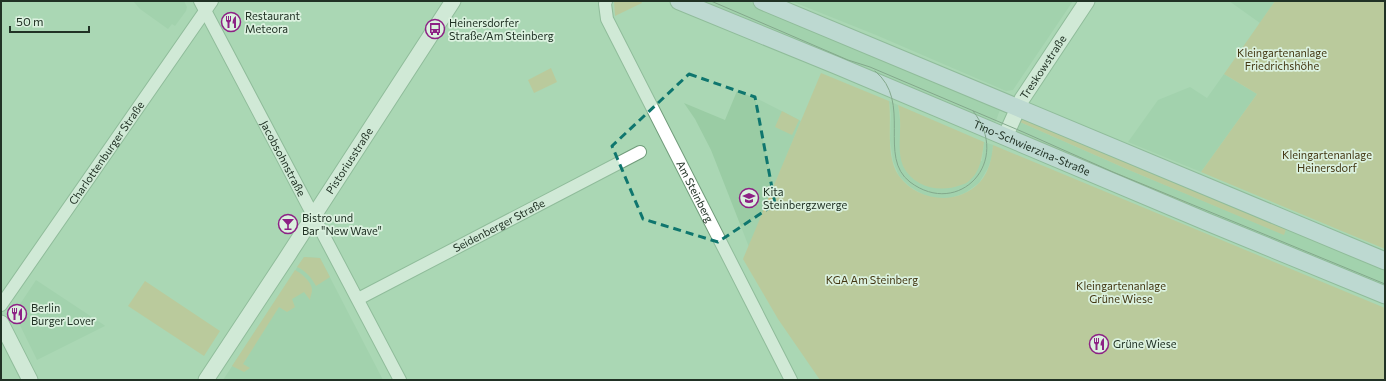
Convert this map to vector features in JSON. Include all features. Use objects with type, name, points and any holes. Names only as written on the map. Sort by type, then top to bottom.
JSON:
[{"type":"main road","name":"Tino-Schwierzina-Straße","points":[[679,1],[1385,295]]},
{"type":"main road","points":[[762,1],[1385,260]]},
{"type":"street","name":"Charlottenburger Straße","points":[[1,305],[202,6],[212,1]]},
{"type":"street","name":"Pistoriusstraße","points":[[206,380],[453,1]]},
{"type":"street","name":"Am Steinberg","points":[[606,1],[605,4],[608,19],[792,380]]},
{"type":"street","name":"Treskowstraße","points":[[1005,136],[1018,107],[1087,1]]},
{"type":"street","name":"Jacobsohnstraße","points":[[202,6],[400,380]]},
{"type":"street","name":"Seidenberger Straße","points":[[358,299],[640,152]]},
{"type":"street","points":[[1,323],[30,380]]},
{"type":"highlighted area","points":[[689,74],[755,97],[775,204],[718,242],[643,219],[612,146]]},
{"type":"shaded area","points":[[133,1],[184,1],[187,7],[186,11],[175,26],[172,24],[168,29],[140,9]]},
{"type":"shaded area","points":[[693,1],[748,1],[885,57],[1001,107],[994,126]]},
{"type":"shaded area","points":[[791,1],[1073,1],[1013,90],[1006,91],[876,35]]},
{"type":"shaded area","points":[[1229,1],[1275,1],[1260,23]]},
{"type":"shaded area","points":[[1224,74],[1257,94],[1201,172],[1128,142],[1158,100],[1190,87],[1207,98]]},
{"type":"shaded area","name":"Kita Steinbergzwerge","points":[[737,91],[762,101],[801,121],[749,247],[711,150],[695,119],[684,103],[725,120]]},
{"type":"shaded area","points":[[889,101],[898,105],[900,120],[900,154],[982,161],[984,142],[993,145],[992,157],[988,168],[979,183],[965,193],[948,199],[931,198],[909,186],[899,176],[893,161],[890,140],[891,114]]},
{"type":"shaded area","points":[[1020,122],[1129,170],[1283,234],[1287,226],[1385,267],[1385,290],[1016,131]]},
{"type":"shaded area","points":[[304,257],[320,258],[383,380],[223,380]]},
{"type":"shaded area","points":[[36,280],[105,326],[37,360],[14,313]]},
{"type":"green space","points":[[614,1],[641,1],[642,3],[615,16]]},
{"type":"green space","name":"Kleingartenanlage Heinersdorf","points":[[1275,1],[1385,1],[1385,249],[1201,172],[1257,94],[1224,74]]},
{"type":"green space","points":[[551,68],[557,82],[534,93],[528,80]]},
{"type":"green space","points":[[821,73],[889,101],[890,150],[895,168],[899,176],[907,185],[927,196],[950,198],[971,190],[986,174],[991,160],[993,145],[1385,308],[1385,380],[820,380],[778,319],[743,259]]},
{"type":"green space","points":[[898,105],[984,142],[982,158],[976,173],[969,181],[953,187],[928,187],[921,184],[908,173],[903,166],[900,155],[900,118]]},
{"type":"green space","points":[[782,111],[799,120],[792,135],[775,127]]},
{"type":"green space","points":[[1023,116],[1287,226],[1284,235],[1129,170],[1020,122]]},
{"type":"green space","points":[[1016,131],[1188,203],[1187,207],[1015,135]]},
{"type":"green space","points":[[304,257],[320,258],[330,277],[316,286],[303,270],[297,267]]},
{"type":"green space","points":[[295,270],[308,281],[312,287],[310,300],[304,292],[292,299],[295,307],[287,312],[279,307],[243,364],[250,368],[244,372],[232,366]]},
{"type":"green space","points":[[145,281],[220,331],[204,356],[128,306]]},
{"type":"tram line","points":[[711,1],[848,60],[870,67],[1023,132],[1113,172],[1385,284]]},
{"type":"tram line","points":[[875,71],[886,84],[892,98],[894,113],[894,144],[896,158],[901,171],[910,182],[928,192],[946,194],[962,189],[975,179],[984,165],[987,148],[984,130],[973,111]]},
{"type":"place","name":"Restaurant Meteora","points":[[231,22]]},
{"type":"place","name":"Heinersdorfer Straße/Am Steinberg","points":[[435,29]]},
{"type":"place","name":"Kita Steinbergzwerge","points":[[749,198]]},
{"type":"place","name":"Bistro und Bar \"New Wave\"","points":[[288,224]]},
{"type":"place","name":"Berlin Burger Lover","points":[[17,314]]},
{"type":"place","name":"Grüne Wiese","points":[[1099,344]]},
{"type":"park label","name":"Kleingartenanlage Friedrichshöhe","points":[[1282,59]]},
{"type":"park label","name":"KGA Am Steinberg","points":[[872,280]]},
{"type":"park label","name":"Kleingartenanlage Grüne Wiese","points":[[1121,292]]}]
